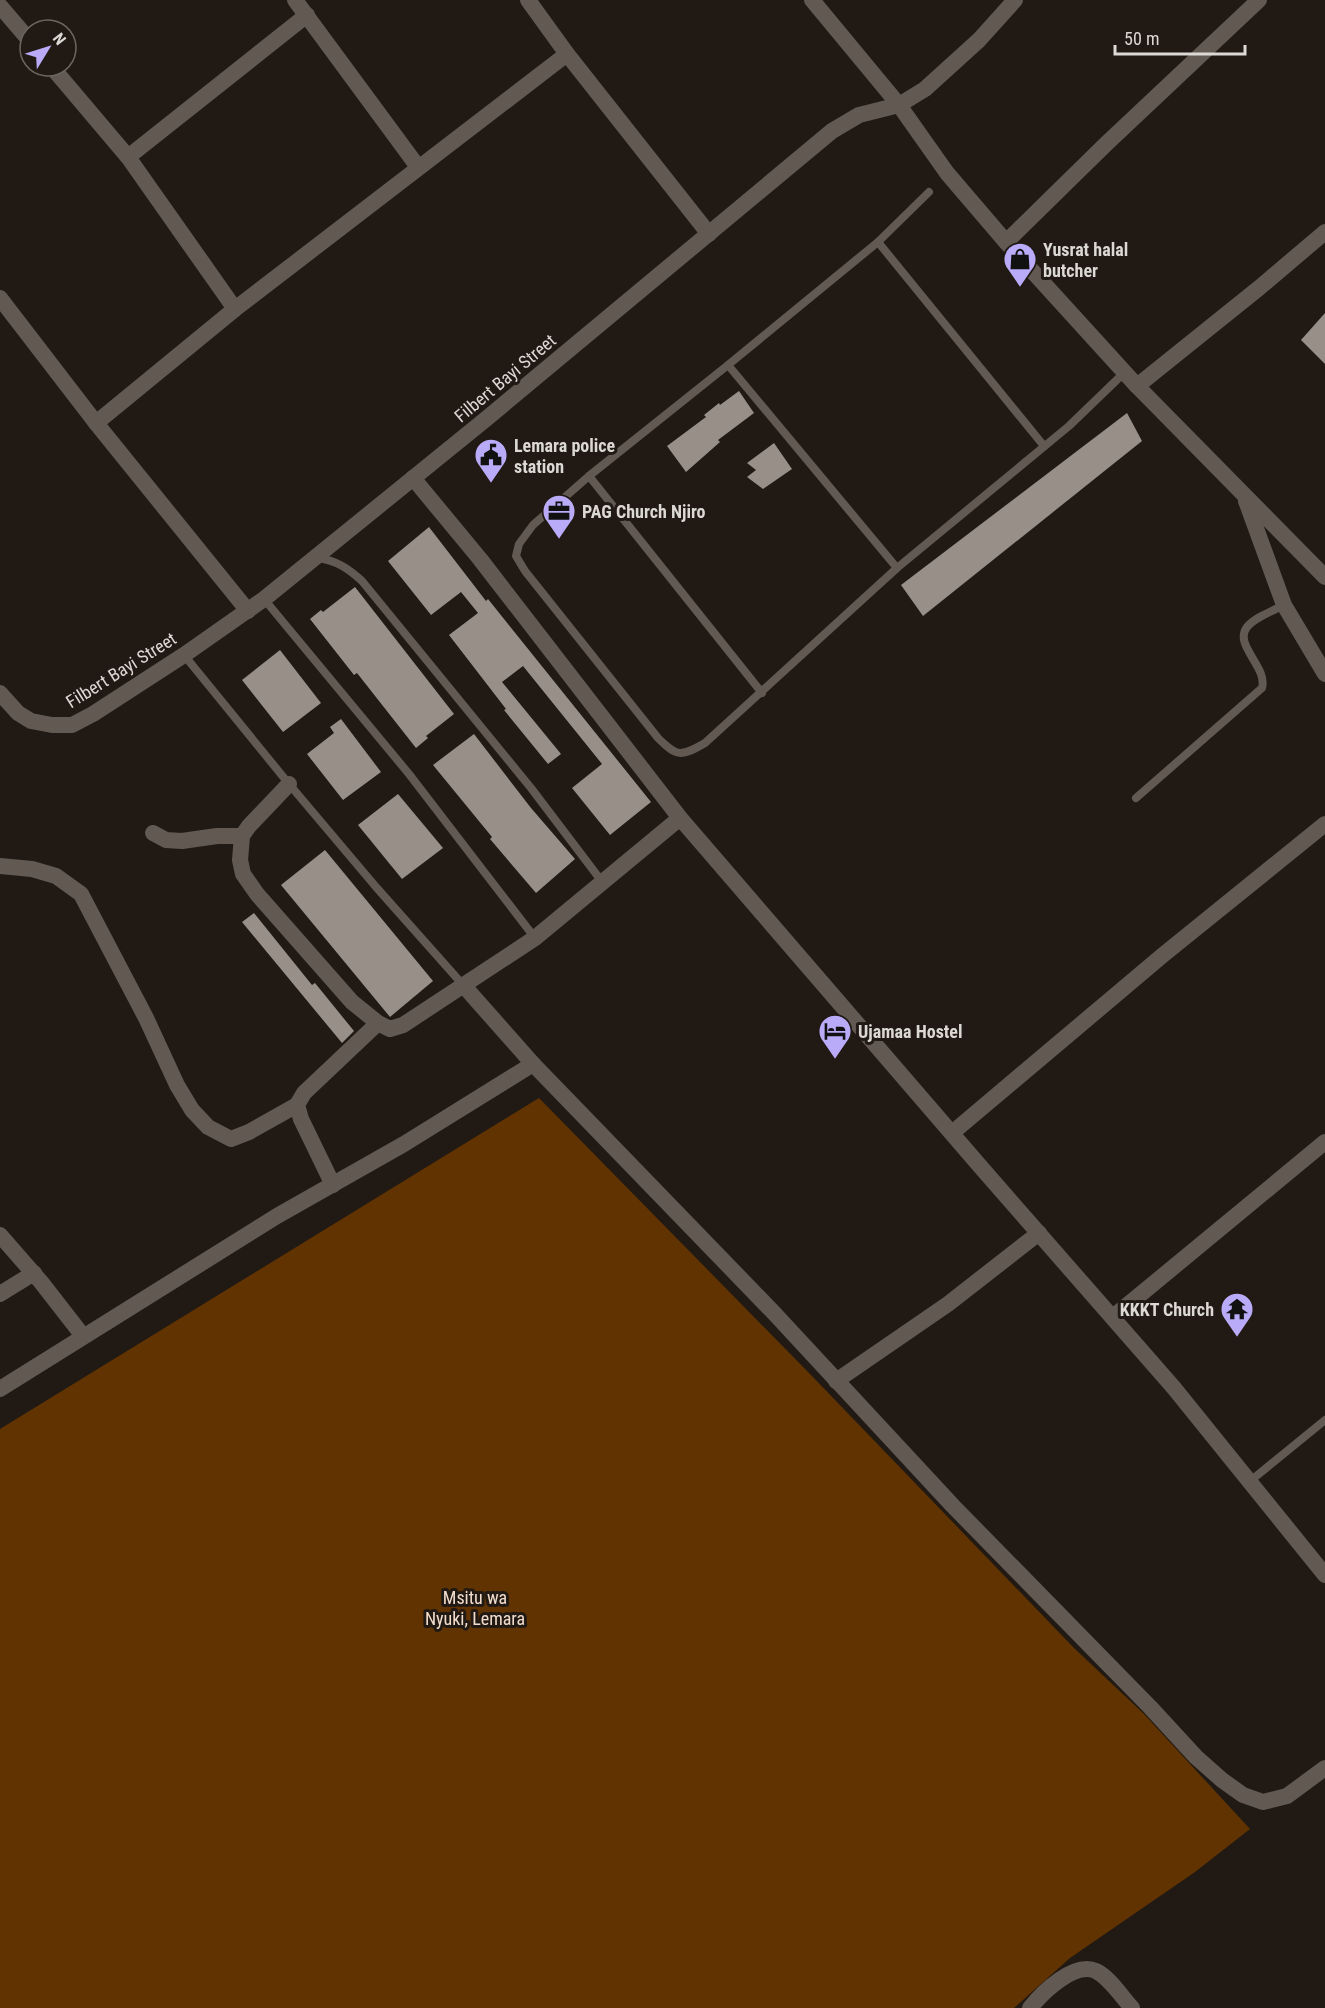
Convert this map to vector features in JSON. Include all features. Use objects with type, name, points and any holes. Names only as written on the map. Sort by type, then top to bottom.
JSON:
[{"type":"street","points":[[295,0],[418,167]]},
{"type":"street","points":[[528,0],[567,54],[709,234]]},
{"type":"street","points":[[812,0],[899,105],[947,173],[1006,242],[1137,386],[1325,577]]},
{"type":"street","name":"Filbert Bayi Street","points":[[0,693],[18,713],[31,721],[52,725],[72,725],[93,714],[184,655],[248,611],[413,478],[832,131],[859,115],[899,105],[926,89],[979,40],[1015,0]]},
{"type":"street","points":[[1006,242],[1259,0]]},
{"type":"street","points":[[0,6],[18,27]]},
{"type":"street","points":[[128,157],[307,15]]},
{"type":"street","points":[[96,423],[235,309],[567,54]]},
{"type":"street","points":[[61,78],[128,157],[235,309]]},
{"type":"street","points":[[1137,386],[1245,300],[1325,232]]},
{"type":"street","points":[[3,308],[248,611]]},
{"type":"street","points":[[413,478],[480,559],[680,818],[1174,1388],[1325,1575]]},
{"type":"street","points":[[1244,494],[1284,605],[1325,674]]},
{"type":"street","points":[[289,784],[242,836],[240,860],[243,874],[257,894],[352,1002],[378,1023],[390,1029],[403,1025],[535,938],[680,818]]},
{"type":"street","points":[[952,1133],[1163,955],[1325,824]]},
{"type":"street","points":[[153,833],[166,840],[182,841],[217,836],[242,836]]},
{"type":"street","points":[[0,866],[32,869],[56,876],[81,894],[146,1018],[177,1085],[192,1110],[208,1127],[231,1139],[249,1132],[297,1105],[304,1093],[378,1023]]},
{"type":"street","points":[[464,986],[533,1064],[774,1313],[953,1506],[1196,1757],[1243,1795],[1263,1802],[1287,1796],[1325,1768]]},
{"type":"street","points":[[0,1389],[277,1216],[443,1121],[533,1064]]},
{"type":"street","points":[[297,1105],[301,1119],[333,1185]]},
{"type":"street","points":[[1113,1317],[1325,1142]]},
{"type":"street","points":[[836,1381],[948,1304],[1039,1233]]},
{"type":"street","points":[[0,1234],[83,1336]]},
{"type":"street","points":[[0,1293],[34,1273]]},
{"type":"street","points":[[1030,2008],[1067,1974],[1086,1969],[1094,1970],[1103,1977],[1132,2008]]},
{"type":"lane","points":[[929,192],[878,242],[589,476],[533,525],[516,550],[519,562],[547,599],[658,738],[672,752],[681,754],[692,751],[705,743],[897,568],[1069,426],[1125,371]]},
{"type":"lane","points":[[878,242],[1044,446]]},
{"type":"lane","points":[[728,365],[897,568]]},
{"type":"lane","points":[[589,476],[762,693]]},
{"type":"lane","points":[[313,558],[327,559],[342,565],[362,581],[531,788],[603,883]]},
{"type":"lane","points":[[264,598],[409,774],[535,938]]},
{"type":"lane","points":[[1136,798],[1262,688],[1264,683],[1261,674],[1243,641],[1245,630],[1252,622],[1284,605]]},
{"type":"lane","points":[[184,655],[376,887],[464,986]]},
{"type":"lane","points":[[1249,1482],[1325,1420]]},
{"type":"green space","name":"Msitu wa Nyuki, Lemara","points":[[539,1098],[810,1374],[1074,1648],[1143,1713],[1250,1829],[1195,1872],[1070,1958],[1014,2008],[0,2008],[0,1429]]},
{"type":"building","points":[[1325,313],[1325,364],[1301,340]]},
{"type":"building","points":[[739,391],[754,413],[718,440],[720,442],[686,472],[667,446],[706,417],[704,415],[719,403],[720,405]]},
{"type":"building","points":[[1127,413],[1142,441],[923,616],[901,585]]},
{"type":"building","points":[[774,443],[792,469],[763,489],[747,477],[756,470],[747,463]]},
{"type":"building","points":[[429,527],[486,601],[488,599],[651,802],[610,835],[572,788],[602,764],[523,666],[502,682],[561,754],[548,764],[504,710],[506,709],[449,635],[478,613],[461,592],[431,615],[388,561]]},
{"type":"building","points":[[355,587],[454,714],[426,736],[428,738],[416,748],[357,673],[354,675],[310,619],[321,610],[323,612]]},
{"type":"building","points":[[280,650],[321,703],[283,732],[242,680]]},
{"type":"building","points":[[341,719],[381,772],[343,800],[307,754],[334,733],[330,727]]},
{"type":"building","points":[[474,734],[531,808],[575,859],[536,893],[490,839],[492,837],[433,765]]},
{"type":"building","points":[[398,794],[443,848],[402,879],[358,825]]},
{"type":"building","points":[[325,850],[433,981],[390,1017],[281,885]]},
{"type":"building","points":[[254,913],[312,985],[315,983],[354,1031],[342,1043],[242,922]]},
{"type":"place","name":"Yusrat halal butcher","points":[[1020,288]]},
{"type":"place","name":"Lemara police station","points":[[491,484]]},
{"type":"place","name":"PAG Church Njiro","points":[[559,540]]},
{"type":"place","name":"Ujamaa Hostel","points":[[835,1060]]},
{"type":"place","name":"KKKT Church","points":[[1237,1338]]}]
